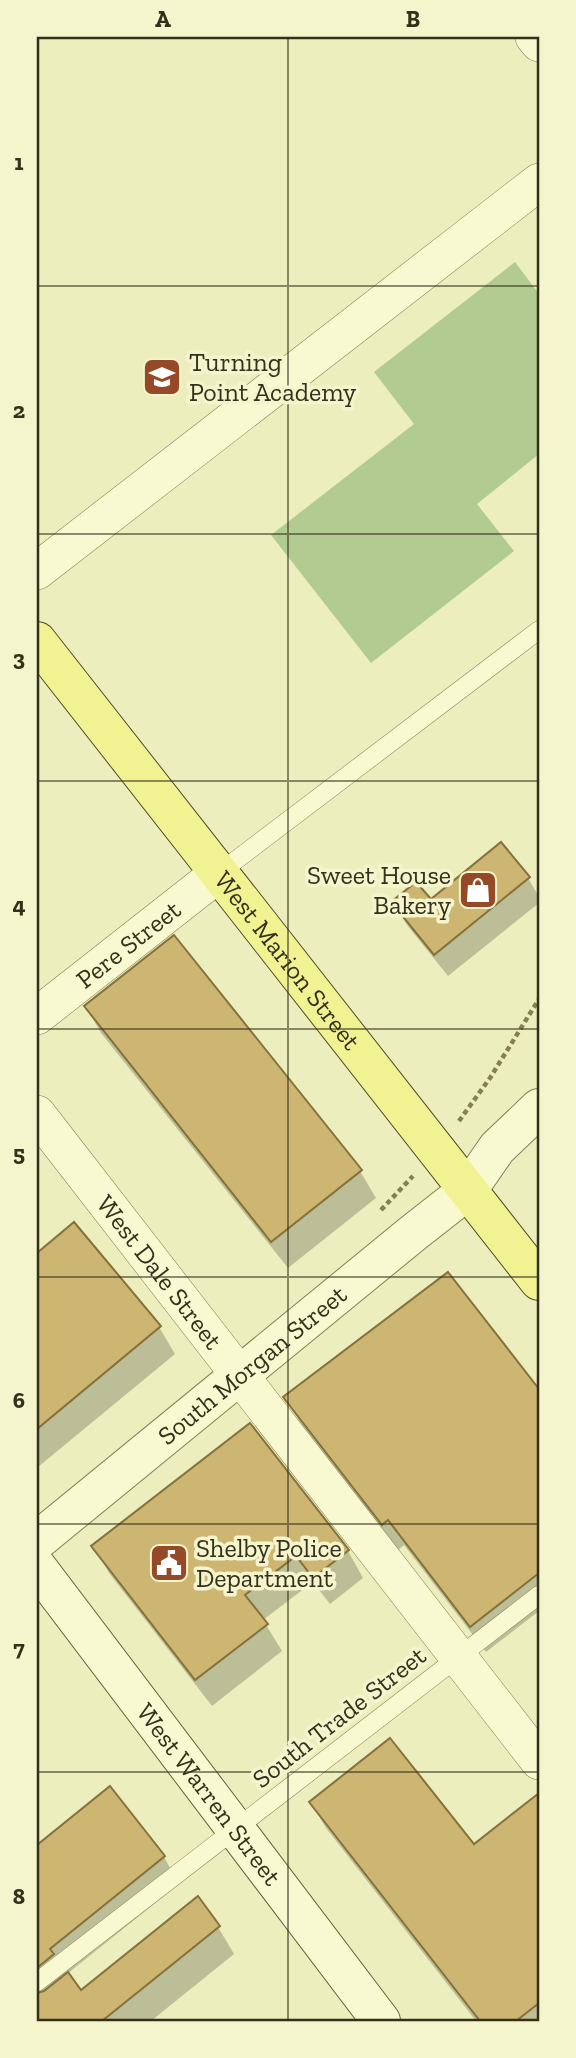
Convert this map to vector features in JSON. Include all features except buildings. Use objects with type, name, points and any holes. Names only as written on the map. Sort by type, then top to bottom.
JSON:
[{"type":"main road","name":"West Marion Street","points":[[37,641],[539,1281]]},
{"type":"street","points":[[534,37],[539,43]]},
{"type":"street","points":[[37,571],[539,182]]},
{"type":"street","name":"Pere Street","points":[[37,1016],[219,873]]},
{"type":"street","name":"South Morgan Street","points":[[37,1541],[468,1190],[497,1148],[539,1108]]},
{"type":"street","name":"West Dale Street","points":[[37,1114],[539,1761]]},
{"type":"street","name":"West Warren Street","points":[[37,1567],[381,2021]]},
{"type":"lane","points":[[219,873],[539,631]]},
{"type":"lane","name":"South Trade Street","points":[[37,1982],[539,1595]]},
{"type":"path","points":[[437,1150],[490,1078],[539,999]]},
{"type":"green space","points":[[515,262],[539,294],[539,454],[477,504],[514,551],[371,663],[271,535],[414,424],[374,372]]},
{"type":"place","name":"Turning Point Academy","points":[[162,377]]},
{"type":"place","name":"Sweet House Bakery","points":[[478,890]]},
{"type":"place","name":"Shelby Police Department","points":[[169,1563]]}]
